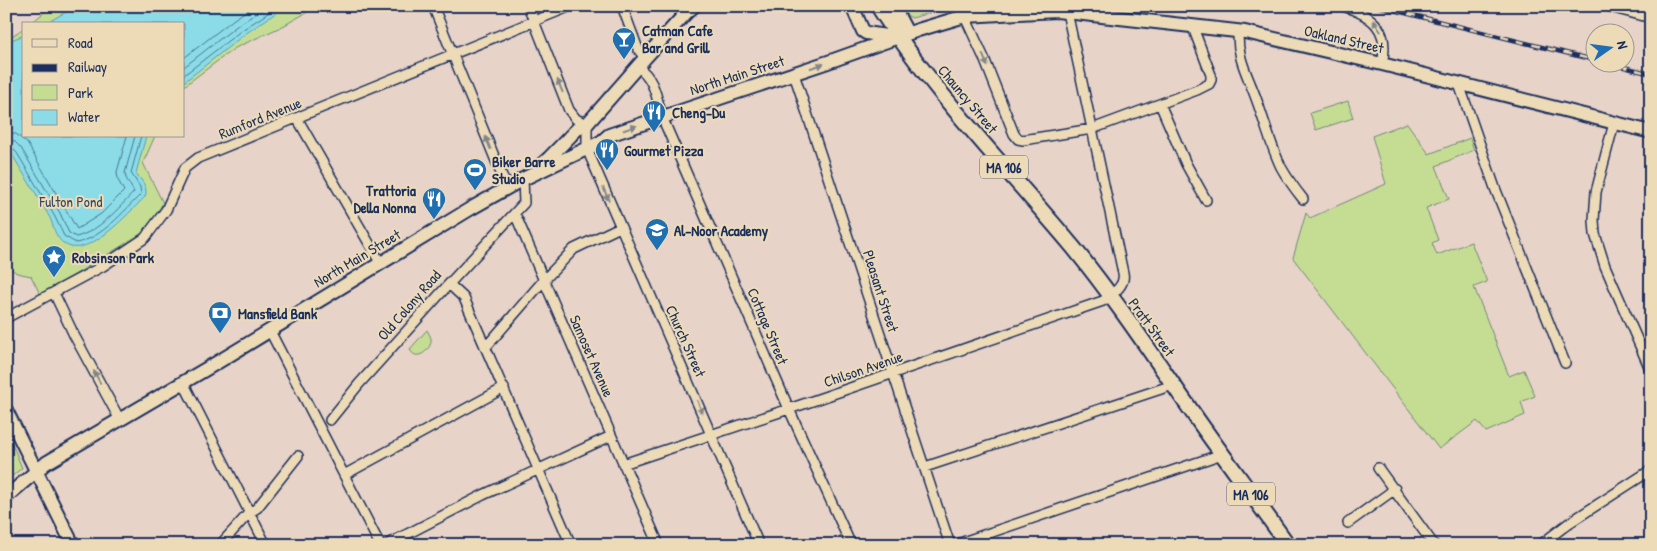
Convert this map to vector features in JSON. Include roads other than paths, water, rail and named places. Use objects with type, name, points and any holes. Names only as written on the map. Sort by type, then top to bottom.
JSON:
[{"type":"main road","points":[[523,179],[550,158],[581,125],[587,124],[641,62],[694,6]]},
{"type":"main road","points":[[845,56],[860,46],[862,42],[863,31],[852,6]]},
{"type":"main road","name":"Chauncy Street","points":[[878,6],[928,78],[1072,247],[1110,296]]},
{"type":"main road","name":"Chauncy Street","points":[[892,6],[904,29],[900,37]]},
{"type":"main road","name":"North Main Street","points":[[6,497],[46,463],[507,188],[601,142],[609,135],[900,37],[962,11]]},
{"type":"main road","name":"Oakland Street","points":[[962,11],[1108,11],[1238,31],[1382,64],[1651,132]]},
{"type":"main road","points":[[863,31],[873,35],[900,37]]},
{"type":"main road","points":[[587,124],[590,130],[609,135]]},
{"type":"main road","name":"Pratt Street","points":[[1110,296],[1288,545]]},
{"type":"main road","points":[[6,410],[73,545]]},
{"type":"street","points":[[432,6],[507,188]]},
{"type":"street","points":[[528,6],[569,110],[576,119],[587,124],[587,149]]},
{"type":"street","name":"Rumford Avenue","points":[[6,318],[129,250],[145,238],[166,210],[185,168],[191,162],[571,6]]},
{"type":"street","name":"Cottage Street","points":[[622,6],[641,62],[650,78],[662,116],[850,545]]},
{"type":"street","points":[[1343,6],[1363,13],[1377,26],[1382,34],[1385,49],[1382,64]]},
{"type":"street","points":[[1606,6],[1651,18]]},
{"type":"street","points":[[962,11],[982,51],[1014,134],[1018,139],[1031,140],[1092,129],[1197,90],[1211,81],[1210,72],[1192,25]]},
{"type":"street","name":"Pratt Street","points":[[1067,12],[1124,277],[1121,286],[1110,296]]},
{"type":"street","points":[[1238,31],[1238,47],[1241,62],[1274,151],[1287,178],[1303,199]]},
{"type":"street","name":"Pleasant Street","points":[[794,74],[952,545]]},
{"type":"street","points":[[1459,84],[1495,188],[1565,363]]},
{"type":"street","points":[[1160,104],[1186,164],[1206,200]]},
{"type":"street","points":[[297,118],[381,264]]},
{"type":"street","points":[[1614,123],[1596,192],[1595,234],[1606,266],[1650,366]]},
{"type":"street","name":"Church Street","points":[[587,149],[759,545]]},
{"type":"street","points":[[514,214],[524,203],[523,179]]},
{"type":"street","name":"Samoset Avenue","points":[[514,214],[659,545]]},
{"type":"street","name":"Old Colony Road","points":[[330,420],[359,384],[514,214]]},
{"type":"street","points":[[486,347],[543,281],[574,249],[620,227]]},
{"type":"street","points":[[449,284],[464,298],[571,545]]},
{"type":"street","points":[[54,293],[74,335],[120,420]]},
{"type":"street","name":"Chilson Avenue","points":[[623,464],[1103,301],[1110,296]]},
{"type":"street","points":[[270,331],[380,545]]},
{"type":"street","points":[[183,382],[266,545]]},
{"type":"street","points":[[925,467],[1173,385]]},
{"type":"street","points":[[344,475],[504,388]]},
{"type":"street","points":[[386,545],[483,495],[611,436]]},
{"type":"street","points":[[952,545],[1222,454]]},
{"type":"street","points":[[220,545],[249,512],[257,508],[298,456]]},
{"type":"street","points":[[1378,468],[1434,545]]},
{"type":"street","points":[[1540,545],[1568,523],[1651,470]]},
{"type":"street","points":[[1348,523],[1395,489]]},
{"type":"water","points":[[76,6],[286,6],[245,34],[185,81],[185,22],[48,22]]},
{"type":"water","name":"Fulton Pond","points":[[22,36],[22,138],[145,138],[136,173],[145,187],[145,197],[118,224],[94,241],[82,246],[72,247],[60,240],[41,202],[13,156],[6,150],[6,42]]},
{"type":"railway","points":[[1377,6],[1584,58]]},
{"type":"railway","points":[[1634,70],[1651,74]]},
{"type":"place","name":"Catman Cafe Bar and Grill","points":[[624,60]]},
{"type":"place","name":"Cheng-Du","points":[[654,133]]},
{"type":"place","name":"Gourmet Pizza","points":[[607,171]]},
{"type":"place","name":"Biker Barre Studio","points":[[475,191]]},
{"type":"place","name":"Trattoria Della Nonna","points":[[434,220]]},
{"type":"place","name":"Al-Noor Academy","points":[[657,251]]},
{"type":"place","name":"Robsinson Park","points":[[54,278]]},
{"type":"place","name":"Mansfield Bank","points":[[220,334]]}]
